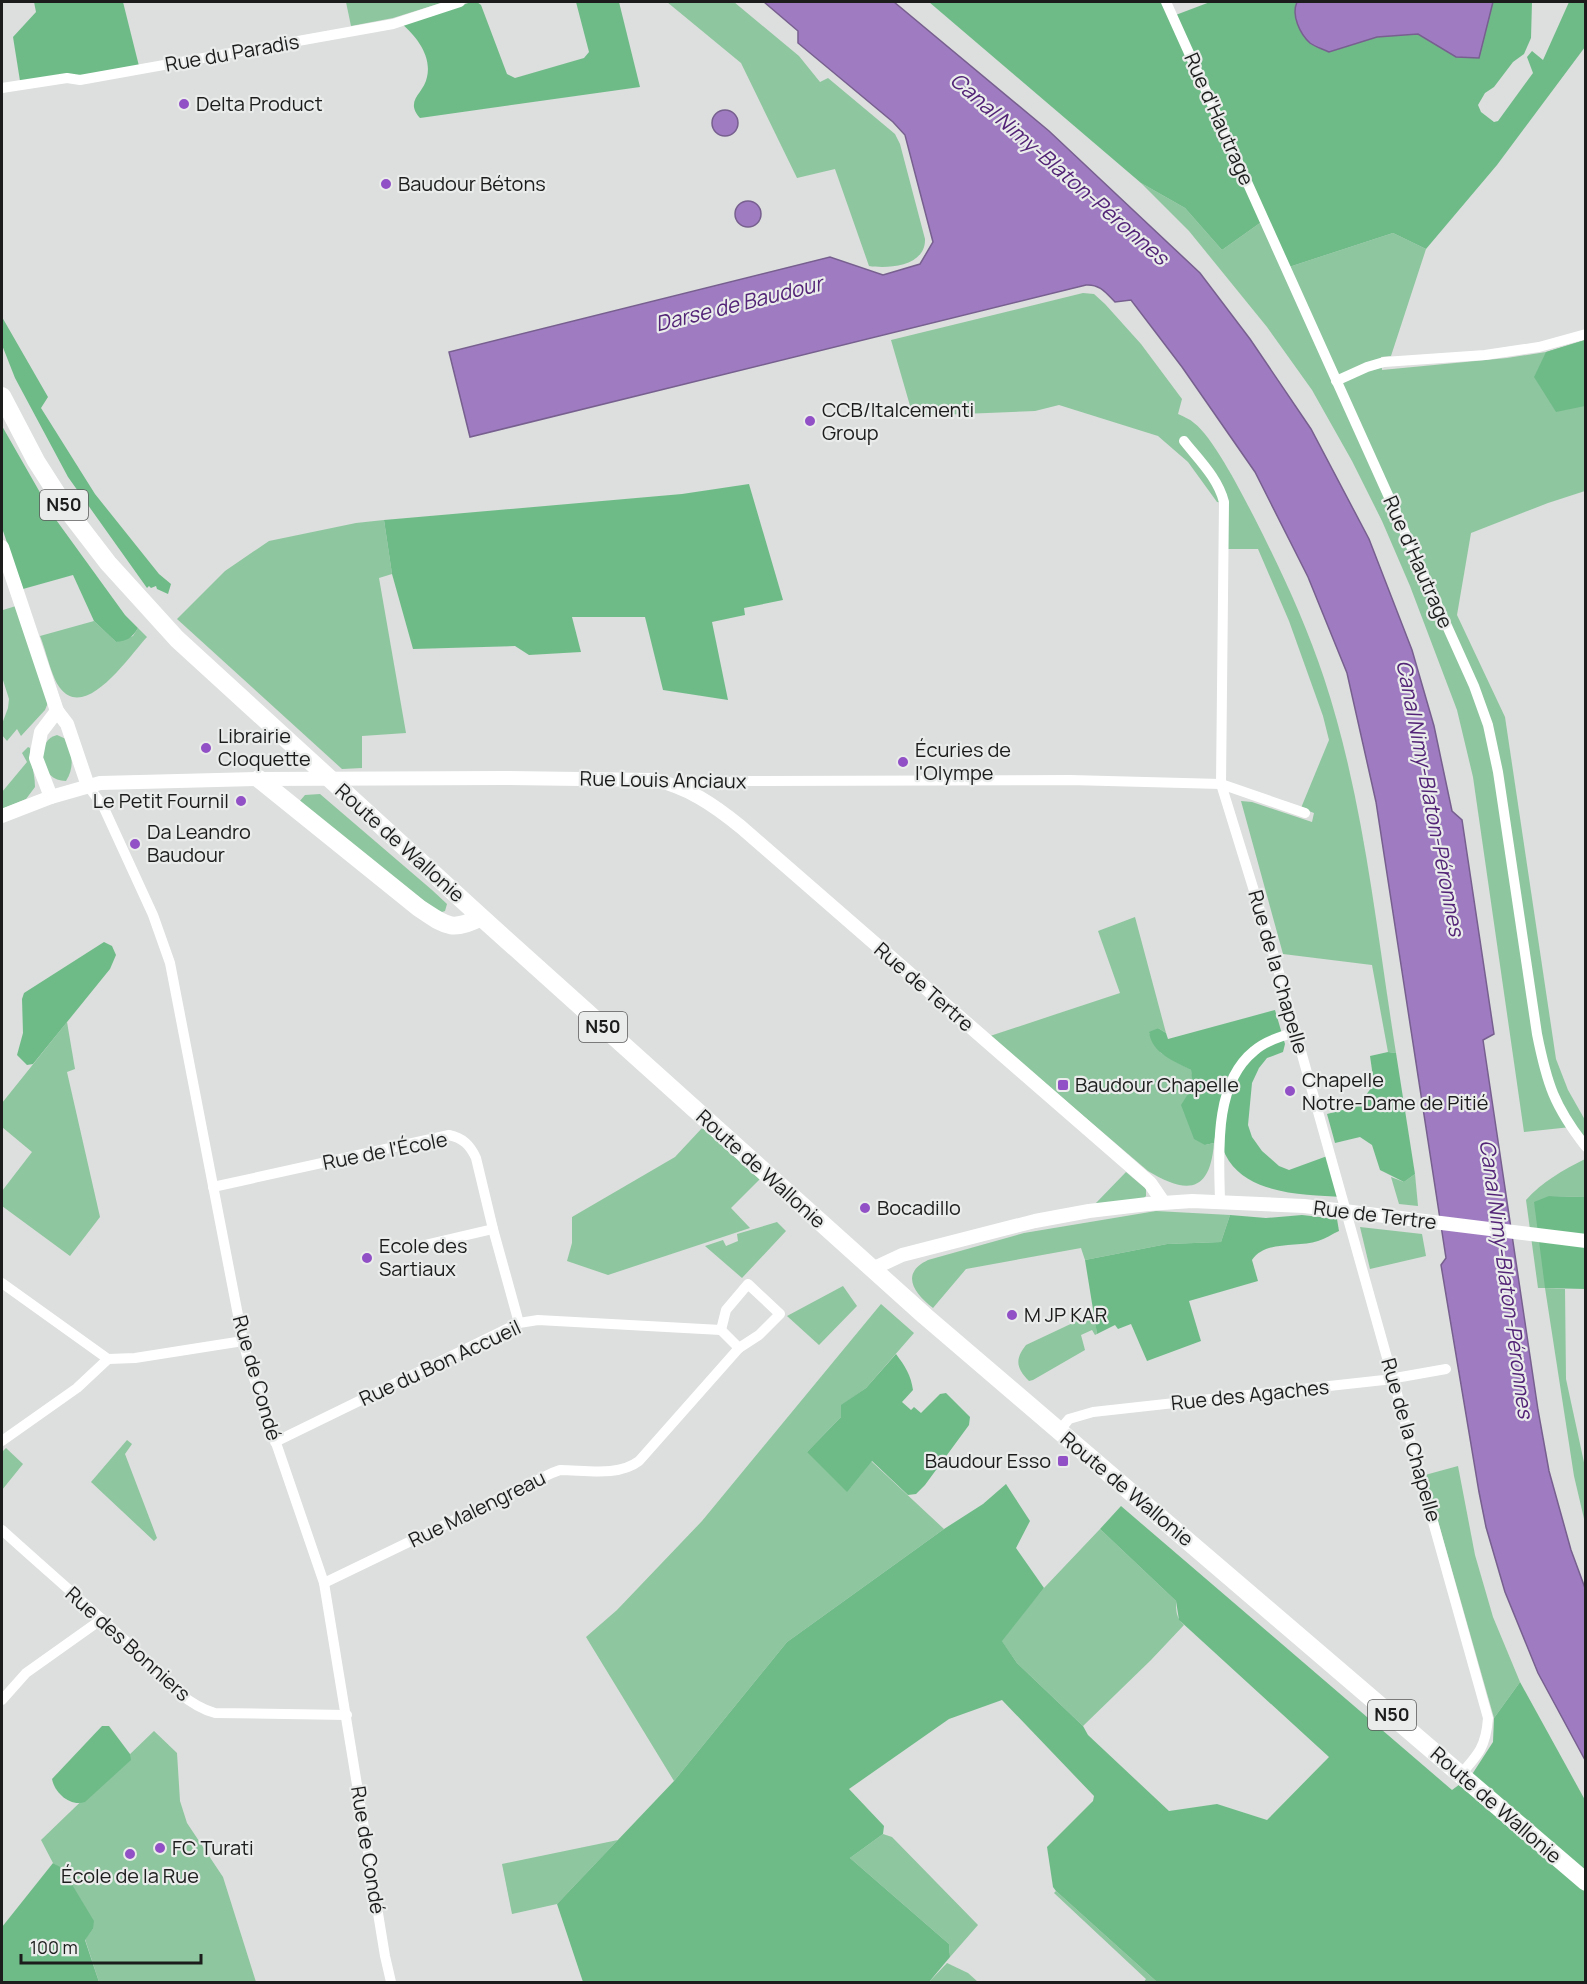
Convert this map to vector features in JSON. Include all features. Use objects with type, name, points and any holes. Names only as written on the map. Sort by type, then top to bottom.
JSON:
[{"type":"main road","name":"Route de Wallonie","points":[[2,396],[32,453],[68,511],[108,563],[177,639],[481,917],[872,1269],[1586,1882]]},
{"type":"main road","points":[[259,779],[419,908],[436,919],[453,927],[465,925],[481,917]]},
{"type":"street","name":"Rue du Paradis","points":[[2,88],[67,78],[80,80],[393,24],[460,2]]},
{"type":"street","name":"Rue d'Hautrage","points":[[1166,2],[1474,686],[1488,725],[1498,772],[1545,1077],[1567,1123],[1586,1147]]},
{"type":"street","points":[[1336,381],[1384,362],[1496,354],[1539,347],[1586,334]]},
{"type":"street","name":"Rue de la Chapelle","points":[[1184,441],[1212,476],[1224,502],[1221,784],[1296,1032],[1488,1718],[1487,1737],[1461,1775]]},
{"type":"street","points":[[2,546],[57,711],[67,724],[88,786]]},
{"type":"street","points":[[51,797],[36,758],[41,732],[57,711]]},
{"type":"street","name":"Rue Louis Anciaux","points":[[2,816],[51,797],[100,783],[259,779],[504,778],[654,780],[674,784],[745,781],[1058,780],[1221,784],[1305,813]]},
{"type":"street","name":"Rue de Tertre","points":[[674,784],[708,802],[741,827],[1150,1183],[1163,1202]]},
{"type":"street","name":"Rue de Condé","points":[[88,786],[102,806],[166,950],[243,1341],[324,1583],[391,1983]]},
{"type":"street","points":[[1220,1201],[1219,1132],[1231,1083],[1253,1051],[1276,1038],[1296,1032]]},
{"type":"street","name":"Rue de l'École","points":[[213,1187],[449,1135],[464,1141],[472,1149],[476,1158],[492,1229],[519,1323]]},
{"type":"street","name":"Rue de Tertre","points":[[872,1269],[902,1254],[1035,1221],[1089,1211],[1163,1202],[1220,1201],[1304,1206],[1586,1241]]},
{"type":"street","points":[[416,1247],[492,1229]]},
{"type":"street","points":[[2,1283],[108,1359],[135,1358],[243,1341]]},
{"type":"street","name":"Rue Malengreau","points":[[324,1583],[552,1473],[560,1470],[617,1470],[632,1466],[639,1461],[739,1348],[759,1335],[780,1314],[748,1284],[726,1310],[721,1330]]},
{"type":"street","name":"Rue du Bon Accueil","points":[[275,1442],[519,1323],[538,1320],[721,1330]]},
{"type":"street","points":[[721,1330],[739,1348]]},
{"type":"street","points":[[2,1442],[77,1388],[108,1359]]},
{"type":"street","name":"Rue des Agaches","points":[[1059,1431],[1069,1419],[1093,1412],[1246,1396],[1446,1369]]},
{"type":"street","name":"Rue des Bonniers","points":[[2,1530],[188,1700],[207,1711],[346,1715]]},
{"type":"street","points":[[2,1700],[26,1673],[102,1620]]},
{"type":"green space","points":[[34,2],[123,2],[139,66],[80,77],[20,81],[13,37],[36,12]]},
{"type":"green space","points":[[346,2],[444,2],[393,18],[351,26]]},
{"type":"green space","points":[[471,2],[481,5],[507,74],[515,78],[584,58],[589,52],[576,2],[619,2],[640,87],[420,118],[414,102],[427,77],[427,62],[422,47],[402,24]]},
{"type":"green space","points":[[667,2],[734,2],[799,56],[820,82],[828,78],[895,134],[900,144],[925,239],[924,248],[919,255],[905,264],[896,266],[869,266],[835,169],[797,178],[741,63]]},
{"type":"green space","points":[[929,2],[1166,2],[1173,16],[1210,2],[1297,2],[1295,13],[1297,24],[1303,35],[1312,44],[1329,52],[1377,37],[1418,34],[1456,57],[1478,58],[1493,2],[1532,2],[1531,38],[1524,54],[1513,62],[1494,87],[1485,93],[1478,105],[1481,112],[1494,122],[1498,121],[1533,73],[1527,57],[1532,51],[1543,60],[1569,2],[1585,2],[1585,47],[1497,165],[1426,249],[1393,233],[1289,267],[1267,218],[1222,250],[1185,208],[1141,183]]},
{"type":"green space","points":[[1141,183],[1185,208],[1222,250],[1267,218],[1289,267],[1393,233],[1426,249],[1391,356],[1381,357],[1382,370],[1507,358],[1546,352],[1585,340],[1585,491],[1471,533],[1457,615],[1505,717],[1556,1059],[1568,1090],[1585,1120],[1585,1147],[1571,1127],[1524,1132],[1473,777],[1457,710],[1410,586],[1382,521],[1352,461],[1312,390],[1267,327],[1189,231]]},
{"type":"green space","points":[[1083,293],[1094,294],[1141,344],[1182,399],[1178,414],[1191,420],[1210,440],[1263,535],[1300,615],[1324,678],[1349,770],[1368,864],[1396,1053],[1388,1052],[1372,965],[1283,954],[1241,801],[1252,802],[1312,822],[1314,813],[1301,808],[1329,740],[1323,716],[1289,621],[1258,549],[1228,549],[1226,503],[1217,502],[1188,462],[1158,436],[1059,405],[1035,411],[913,416],[891,340]]},
{"type":"green space","points":[[2,317],[48,397],[41,408],[95,494],[159,574],[171,584],[168,594],[157,589],[156,586],[147,588],[68,477],[15,378],[2,345]]},
{"type":"green space","points":[[1585,340],[1585,406],[1556,412],[1534,377],[1546,352]]},
{"type":"green space","points":[[2,426],[54,517],[125,615],[138,628],[129,638],[116,642],[94,621],[73,575],[23,589],[2,528]]},
{"type":"green space","points":[[749,484],[783,600],[744,608],[745,615],[712,622],[728,700],[663,690],[645,617],[572,617],[581,652],[529,655],[515,646],[413,649],[392,574],[384,520],[682,494]]},
{"type":"green space","points":[[384,520],[392,574],[379,578],[406,733],[362,736],[362,768],[342,769],[177,619],[225,571],[269,541],[356,523]]},
{"type":"green space","points":[[16,606],[49,700],[45,710],[21,736],[17,729],[7,741],[2,735],[2,724],[9,699],[2,677],[2,608],[3,610]]},
{"type":"green space","points":[[94,621],[116,642],[133,636],[138,628],[147,637],[107,682],[94,692],[82,697],[71,696],[57,683],[40,636]]},
{"type":"green space","points":[[57,735],[66,739],[71,755],[72,765],[66,781],[50,775],[43,760],[45,744]]},
{"type":"green space","points":[[28,747],[35,787],[26,799],[2,809],[2,792],[27,762],[22,753]]},
{"type":"green space","points":[[320,794],[447,904],[445,911],[439,913],[299,802],[305,795]]},
{"type":"green space","points":[[1135,917],[1166,1033],[1158,1028],[1149,1033],[1161,1053],[1191,1070],[1205,1145],[1214,1143],[1212,1160],[1207,1172],[1194,1185],[1174,1184],[1148,1171],[990,1036],[1120,993],[1098,931]]},
{"type":"green space","points":[[104,942],[112,946],[116,955],[110,969],[33,1064],[27,1065],[17,1055],[23,1033],[22,999],[24,993]]},
{"type":"green space","points":[[1275,1010],[1285,1044],[1283,1052],[1267,1058],[1252,1083],[1248,1125],[1252,1137],[1262,1151],[1279,1166],[1289,1170],[1330,1155],[1342,1197],[1296,1194],[1265,1187],[1239,1172],[1229,1161],[1215,1137],[1214,1143],[1205,1145],[1194,1139],[1181,1105],[1193,1086],[1191,1070],[1159,1051],[1154,1046],[1149,1032],[1158,1028],[1166,1033],[1168,1039]]},
{"type":"green space","points":[[67,1022],[75,1069],[67,1072],[100,1217],[70,1256],[2,1206],[2,1191],[32,1152],[2,1127],[2,1103]]},
{"type":"green space","points":[[1388,1052],[1396,1053],[1415,1174],[1404,1182],[1380,1170],[1372,1145],[1360,1137],[1335,1143],[1327,1114],[1358,1106],[1374,1084],[1370,1056]]},
{"type":"green space","points":[[703,1127],[760,1179],[731,1208],[750,1228],[608,1275],[567,1261],[572,1243],[572,1217],[675,1157]]},
{"type":"green space","points":[[1585,1159],[1585,1197],[1549,1196],[1545,1288],[1538,1288],[1526,1200],[1553,1177]]},
{"type":"green space","points":[[1126,1172],[1146,1189],[1146,1196],[1142,1200],[1095,1204]]},
{"type":"green space","points":[[1415,1174],[1418,1206],[1399,1204],[1391,1177],[1404,1182]]},
{"type":"green space","points":[[1549,1196],[1585,1197],[1585,1289],[1545,1288],[1534,1202]]},
{"type":"green space","points":[[1156,1211],[1230,1215],[1221,1242],[1167,1244],[1085,1260],[1081,1248],[966,1269],[933,1308],[921,1297],[913,1284],[914,1271],[928,1260],[1024,1233]]},
{"type":"green space","points":[[1230,1215],[1266,1218],[1302,1215],[1337,1219],[1339,1231],[1318,1241],[1265,1250],[1252,1260],[1258,1281],[1189,1301],[1201,1341],[1147,1361],[1131,1324],[1118,1329],[1115,1325],[1097,1334],[1085,1260],[1167,1244],[1221,1242]]},
{"type":"green space","points":[[777,1222],[786,1231],[742,1278],[705,1246],[723,1240],[726,1246],[738,1241],[737,1234]]},
{"type":"green space","points":[[1360,1227],[1422,1234],[1426,1256],[1370,1269]]},
{"type":"green space","points":[[843,1286],[857,1306],[819,1345],[787,1316]]},
{"type":"green space","points":[[1545,1288],[1565,1289],[1566,1379],[1585,1467],[1585,1523],[1574,1476]]},
{"type":"green space","points":[[881,1304],[914,1333],[866,1388],[842,1405],[841,1417],[807,1452],[871,1461],[944,1529],[787,1642],[674,1781],[586,1637],[617,1610],[702,1521]]},
{"type":"green space","points":[[1094,1313],[1097,1334],[1095,1335],[1092,1330],[1081,1335],[1085,1350],[1029,1381],[1018,1364],[1026,1345]]},
{"type":"green space","points":[[896,1354],[907,1371],[913,1390],[902,1402],[911,1410],[914,1407],[921,1413],[940,1394],[946,1393],[970,1417],[969,1425],[916,1494],[908,1495],[872,1461],[847,1492],[807,1452],[841,1417],[841,1405],[866,1388]]},
{"type":"green space","points":[[127,1440],[132,1444],[125,1454],[157,1538],[154,1541],[91,1482]]},
{"type":"green space","points":[[6,1448],[23,1464],[2,1490],[2,1452]]},
{"type":"green space","points":[[1458,1466],[1475,1555],[1493,1617],[1520,1682],[1494,1718],[1425,1475]]},
{"type":"green space","points":[[1006,1484],[1030,1521],[1016,1548],[1044,1588],[1002,1641],[1017,1663],[1083,1726],[1088,1735],[1169,1811],[1217,1804],[1267,1820],[1329,1757],[1179,1620],[1176,1601],[1100,1529],[1121,1506],[1452,1790],[1471,1776],[1493,1742],[1494,1718],[1520,1682],[1585,1800],[1585,1982],[1157,1982],[1053,1887],[1047,1847],[1093,1801],[1094,1796],[1002,1700],[949,1719],[849,1789],[884,1826],[883,1834],[850,1858],[949,1944],[950,1957],[929,1982],[583,1982],[557,1904],[674,1781],[787,1642],[944,1529],[983,1504]]},
{"type":"green space","points":[[1100,1529],[1176,1601],[1179,1620],[1184,1625],[1083,1726],[1017,1663],[1001,1640],[1044,1588]]},
{"type":"green space","points":[[102,1726],[109,1726],[130,1754],[131,1760],[85,1802],[69,1801],[56,1790],[52,1779]]},
{"type":"green space","points":[[154,1731],[177,1753],[180,1801],[187,1823],[223,1877],[256,1982],[99,1982],[85,1939],[93,1929],[62,1869],[53,1863],[41,1840]]},
{"type":"green space","points":[[883,1834],[892,1837],[978,1925],[950,1957],[949,1944],[850,1858]]},
{"type":"green space","points":[[618,1840],[557,1904],[512,1914],[502,1864]]},
{"type":"green space","points":[[53,1863],[62,1868],[94,1921],[93,1929],[85,1940],[99,1982],[2,1982],[2,1927]]},
{"type":"green space","points":[[1056,1891],[1157,1982],[1144,1982],[1146,1979],[1054,1893]]},
{"type":"green space","points":[[947,1963],[968,1973],[978,1982],[929,1982]]},
{"type":"water","points":[[764,2],[894,2],[1049,131],[1200,273],[1250,339],[1311,429],[1369,539],[1412,650],[1434,726],[1452,811],[1462,820],[1494,1034],[1483,1040],[1538,1410],[1549,1471],[1571,1550],[1585,1588],[1585,1760],[1538,1673],[1505,1592],[1486,1527],[1441,1265],[1446,1258],[1376,802],[1347,673],[1308,577],[1255,472],[1182,367],[1131,300],[1115,302],[1106,292],[1086,285],[470,437],[449,352],[830,257],[883,275],[920,264],[933,242],[905,135],[893,122],[798,43],[798,31]]},
{"type":"water","points":[[1297,2],[1493,2],[1479,58],[1456,57],[1418,34],[1377,37],[1329,52],[1312,44],[1303,35],[1295,13]]},
{"type":"water","points":[[725,110],[734,114],[738,123],[734,132],[725,136],[716,132],[712,123],[716,114]]},
{"type":"water","points":[[748,201],[757,205],[761,214],[757,223],[748,227],[739,223],[735,214],[739,205]]},
{"type":"place","name":"Delta Product","points":[[184,104]]},
{"type":"place","name":"Baudour Bétons","points":[[386,184]]},
{"type":"place","name":"CCB/Italcementi Group","points":[[810,421]]},
{"type":"place","name":"Librairie Cloquette","points":[[206,748]]},
{"type":"place","name":"Écuries de l'Olympe","points":[[903,762]]},
{"type":"place","name":"Le Petit Fournil","points":[[241,801]]},
{"type":"place","name":"Da Leandro Baudour","points":[[135,844]]},
{"type":"place","name":"Baudour Chapelle","points":[[1063,1085]]},
{"type":"place","name":"Chapelle Notre-Dame de Pitié","points":[[1290,1091]]},
{"type":"place","name":"Bocadillo","points":[[865,1208]]},
{"type":"place","name":"Ecole des Sartiaux","points":[[367,1258]]},
{"type":"place","name":"M JP KAR","points":[[1012,1315]]},
{"type":"place","name":"Baudour Esso","points":[[1063,1461]]},
{"type":"place","name":"FC Turati","points":[[160,1848]]},
{"type":"place","name":"École de la Rue","points":[[130,1854]]},
{"type":"water label","name":"Canal Nimy-Blaton-Péronnes","points":[[1059,169]]},
{"type":"water label","name":"Darse de Baudour","points":[[739,304]]},
{"type":"water label","name":"Canal Nimy-Blaton-Péronnes","points":[[1430,798]]},
{"type":"water label","name":"Canal Nimy-Blaton-Péronnes","points":[[1506,1279]]}]
